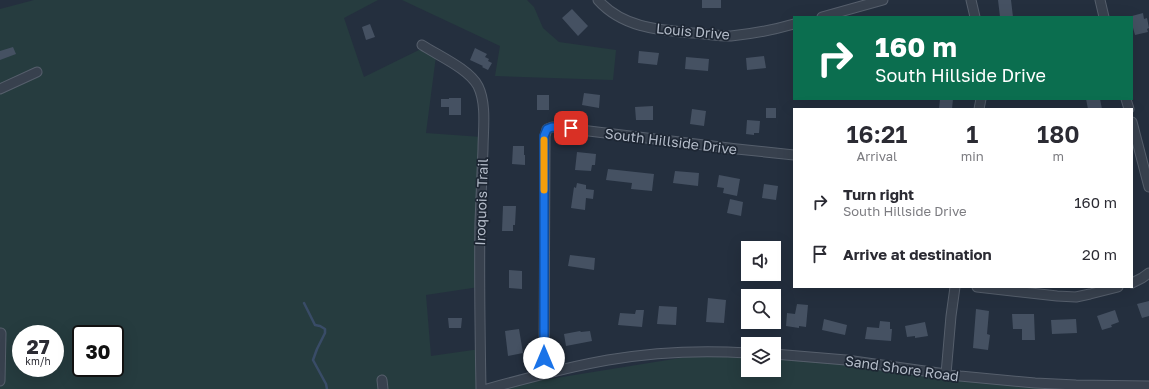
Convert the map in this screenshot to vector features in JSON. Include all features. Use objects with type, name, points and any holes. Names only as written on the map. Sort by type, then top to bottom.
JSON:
[{"type":"street","name":"Louis Drive","points":[[598,0],[610,11],[629,22],[638,26],[663,30],[729,36],[761,32],[793,24]]},
{"type":"street","points":[[826,16],[883,0]]},
{"type":"street","points":[[971,0],[975,16]]},
{"type":"street","points":[[1100,0],[1104,16]]},
{"type":"street","name":"Iroquois Trail","points":[[422,45],[462,70],[475,81],[480,90],[483,106],[480,301],[481,389]]},
{"type":"street","points":[[0,89],[37,72]]},
{"type":"street","points":[[1133,126],[1149,187]]},
{"type":"street","name":"South Hillside Drive","points":[[544,374],[544,136],[549,128],[556,127],[793,155]]},
{"type":"street","points":[[1133,282],[1149,273]]},
{"type":"street","points":[[946,374],[955,288]]},
{"type":"street","points":[[986,288],[1076,297],[1114,288]]},
{"type":"street","points":[[0,381],[1,333]]},
{"type":"street","points":[[487,389],[544,374],[608,360],[651,355],[699,352],[741,353]]},
{"type":"street","name":"Sand Shore Road","points":[[781,355],[862,362],[946,374],[1035,383],[1076,386],[1149,386]]},
{"type":"green space","points":[[34,0],[378,0],[344,18],[364,77],[423,48],[436,56],[426,133],[482,137],[479,287],[426,295],[431,356],[480,349],[484,389],[0,389],[0,9]]},
{"type":"green space","points":[[402,0],[527,0],[534,7],[543,28],[559,42],[616,50],[613,80],[495,76],[500,46]]},
{"type":"green space","points":[[711,353],[741,355],[741,377],[781,377],[781,359],[1149,387],[1149,389],[487,389]]},
{"type":"building","points":[[702,0],[721,0],[721,8],[702,8]]},
{"type":"building","points":[[998,0],[1011,0],[1013,16],[1000,16]]},
{"type":"building","points":[[572,9],[588,26],[578,36],[562,18]]},
{"type":"building","points":[[1143,13],[1144,19],[1147,18],[1149,28],[1147,29],[1148,32],[1135,35],[1132,16]]},
{"type":"building","points":[[370,24],[375,37],[366,40],[362,27]]},
{"type":"building","points":[[13,47],[16,54],[0,60],[0,51]]},
{"type":"building","points":[[475,48],[487,54],[485,57],[492,63],[488,70],[470,60]]},
{"type":"building","points":[[639,51],[659,53],[657,65],[638,63]]},
{"type":"building","points":[[764,56],[766,68],[747,70],[746,58]]},
{"type":"building","points":[[686,57],[709,59],[708,71],[685,69]]},
{"type":"building","points":[[584,93],[600,95],[599,108],[582,105]]},
{"type":"building","points":[[537,95],[549,95],[549,110],[537,110]]},
{"type":"building","points":[[461,98],[461,115],[449,115],[449,107],[441,107],[441,99]]},
{"type":"building","points":[[940,100],[953,100],[952,108],[939,108]]},
{"type":"building","points":[[1086,100],[1100,100],[1102,108],[1088,108]]},
{"type":"building","points":[[653,106],[653,120],[636,120],[635,107]]},
{"type":"building","points":[[766,108],[776,108],[776,118],[766,118]]},
{"type":"building","points":[[692,109],[706,111],[704,126],[690,124]]},
{"type":"building","points":[[747,120],[760,121],[759,133],[754,133],[754,135],[746,134]]},
{"type":"building","points":[[513,146],[524,146],[525,165],[512,164]]},
{"type":"building","points":[[577,152],[596,154],[595,165],[592,165],[591,171],[575,170]]},
{"type":"building","points":[[608,169],[654,174],[652,191],[631,189],[632,183],[606,180]]},
{"type":"building","points":[[675,171],[699,173],[698,186],[673,183]]},
{"type":"building","points":[[719,175],[740,179],[737,196],[723,193],[724,188],[717,187]]},
{"type":"building","points":[[577,183],[586,185],[586,189],[594,190],[593,199],[586,198],[585,210],[571,208],[574,187],[576,188]]},
{"type":"building","points":[[764,184],[778,186],[776,200],[762,198]]},
{"type":"building","points":[[730,199],[743,202],[741,216],[727,213]]},
{"type":"building","points":[[503,206],[516,206],[515,225],[513,225],[513,231],[502,231]]},
{"type":"building","points":[[570,255],[595,258],[594,270],[568,266]]},
{"type":"building","points":[[509,270],[522,271],[522,289],[509,288]]},
{"type":"building","points":[[708,298],[726,300],[724,323],[706,322]]},
{"type":"building","points":[[1149,301],[1149,316],[1142,318],[1137,304]]},
{"type":"building","points":[[797,304],[808,305],[806,327],[799,326],[799,328],[786,326],[787,313],[795,314]]},
{"type":"building","points":[[659,306],[677,307],[676,325],[657,324]]},
{"type":"building","points":[[976,309],[989,311],[987,334],[990,335],[988,350],[973,348]]},
{"type":"building","points":[[636,310],[644,310],[642,327],[618,325],[620,313],[635,314]]},
{"type":"building","points":[[1115,310],[1119,322],[1111,325],[1112,327],[1102,330],[1097,316]]},
{"type":"building","points":[[1012,314],[1034,314],[1035,340],[1022,340],[1022,329],[1013,329]]},
{"type":"building","points":[[448,318],[462,318],[461,328],[449,328]]},
{"type":"building","points":[[824,319],[847,325],[845,335],[822,330]]},
{"type":"building","points":[[1076,319],[1077,333],[1052,334],[1051,320]]},
{"type":"building","points":[[880,321],[890,322],[890,329],[892,329],[891,341],[865,339],[867,327],[879,328]]},
{"type":"building","points":[[925,322],[928,336],[915,338],[915,336],[907,337],[905,326]]},
{"type":"building","points":[[519,329],[523,353],[508,356],[505,331]]},
{"type":"building","points":[[590,331],[592,341],[566,346],[564,334]]},
{"type":"waterway","points":[[304,303],[315,325],[325,329],[325,333],[313,360],[326,384],[327,389]]},
{"type":"slow traffic","points":[[544,140],[544,190]]},
{"type":"route","points":[[544,358],[544,136],[547,129],[552,127],[571,128]]}]
